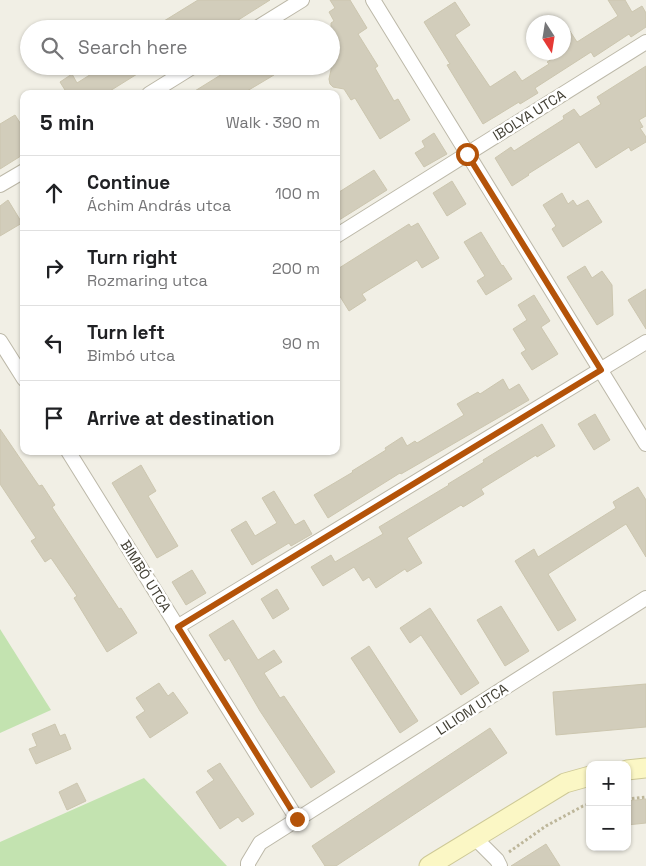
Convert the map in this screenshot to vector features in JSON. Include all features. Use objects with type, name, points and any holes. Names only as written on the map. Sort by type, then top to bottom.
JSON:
[{"type":"street","points":[[270,20],[302,0]]},
{"type":"street","points":[[372,0],[646,444]]},
{"type":"street","name":"IBOLYA UTCA","points":[[340,233],[646,42]]},
{"type":"street","points":[[156,90],[180,75]]},
{"type":"street","points":[[0,186],[20,174]]},
{"type":"street","points":[[0,341],[20,373]]},
{"type":"street","points":[[178,627],[646,342]]},
{"type":"street","name":"BIMBÓ UTCA","points":[[70,455],[297,819]]},
{"type":"street","name":"LILIOM UTCA","points":[[297,819],[646,598]]},
{"type":"street","points":[[631,770],[646,768]]},
{"type":"street","points":[[429,866],[566,783],[586,777]]},
{"type":"street","points":[[248,866],[260,843],[297,819]]},
{"type":"street","points":[[475,838],[498,863]]},
{"type":"path","points":[[631,799],[646,797]]},
{"type":"path","points":[[498,863],[546,826],[586,805]]},
{"type":"green space","points":[[0,629],[51,710],[0,733]]},
{"type":"green space","points":[[144,778],[227,866],[0,866],[0,842]]},
{"type":"building","points":[[198,0],[270,0],[238,20],[166,20]]},
{"type":"building","points":[[330,0],[350,0],[367,28],[358,34],[378,66],[375,68],[394,101],[398,99],[410,120],[380,139],[355,98],[351,100],[344,89],[333,87],[330,84],[330,75],[340,75],[340,20],[333,20],[329,12],[335,8]]},
{"type":"building","points":[[608,0],[625,0],[632,12],[642,6],[646,13],[646,27],[631,37],[629,34],[594,57],[591,52],[535,88],[538,93],[483,124],[447,65],[450,64],[424,22],[455,2],[470,25],[455,35],[490,87],[515,71],[522,81],[549,64],[547,62],[550,60],[571,60],[571,33],[577,42],[618,16]]},
{"type":"building","points":[[646,66],[646,116],[639,120],[643,127],[640,128],[646,137],[646,142],[631,151],[629,147],[596,168],[579,142],[512,186],[495,158],[511,147],[514,151],[564,119],[563,116],[574,109],[580,117],[601,104],[597,97]]},
{"type":"building","points":[[73,75],[77,83],[90,75],[136,75],[111,90],[65,90],[60,82]]},
{"type":"building","points":[[221,75],[274,75],[249,90],[196,90]]},
{"type":"building","points":[[15,115],[20,123],[20,156],[0,169],[0,124]]},
{"type":"building","points":[[434,133],[447,154],[424,167],[415,153],[425,147],[422,141]]},
{"type":"building","points":[[374,170],[387,190],[340,219],[340,191]]},
{"type":"building","points":[[452,181],[466,204],[447,216],[433,193]]},
{"type":"building","points":[[562,193],[568,204],[573,200],[577,206],[588,200],[602,222],[563,247],[552,229],[556,226],[543,205]]},
{"type":"building","points":[[8,200],[20,220],[20,224],[0,236],[0,206]]},
{"type":"building","points":[[418,223],[439,258],[422,268],[417,260],[362,294],[366,300],[349,311],[340,296],[340,267],[409,224],[411,227]]},
{"type":"building","points":[[481,232],[512,279],[486,295],[477,281],[485,276],[464,242]]},
{"type":"building","points":[[585,266],[592,278],[602,271],[612,285],[613,315],[597,325],[567,277]]},
{"type":"building","points":[[646,289],[646,329],[628,300]]},
{"type":"building","points":[[534,295],[550,321],[541,327],[558,354],[532,370],[521,353],[526,350],[513,329],[527,320],[518,305]]},
{"type":"building","points":[[503,379],[509,390],[519,384],[529,400],[400,473],[328,518],[314,495],[353,472],[402,437],[407,446],[415,441],[417,443],[464,415],[457,404],[478,392],[480,394]]},
{"type":"building","points":[[595,414],[610,440],[594,450],[578,424]]},
{"type":"building","points":[[542,424],[555,446],[537,457],[536,455],[481,489],[484,494],[463,507],[461,505],[407,538],[422,563],[407,572],[405,569],[376,588],[369,577],[363,581],[354,567],[323,586],[311,567],[331,555],[335,562],[383,534],[379,527],[449,485],[484,462],[483,460]]},
{"type":"building","points":[[0,429],[39,486],[42,485],[55,505],[52,507],[119,609],[121,608],[137,633],[107,652],[74,598],[77,596],[51,558],[45,562],[31,541],[36,538],[0,484]]},
{"type":"building","points":[[141,465],[156,491],[148,496],[178,546],[157,558],[112,483]]},
{"type":"building","points":[[638,487],[646,500],[646,557],[626,524],[548,574],[576,620],[558,631],[515,561],[534,549],[538,557],[616,508],[613,502]]},
{"type":"building","points":[[274,491],[295,525],[304,520],[312,534],[291,546],[289,543],[252,565],[231,530],[246,521],[255,536],[277,523],[262,498]]},
{"type":"building","points":[[192,570],[206,593],[186,605],[172,582]]},
{"type":"building","points":[[277,589],[289,609],[273,619],[261,599]]},
{"type":"building","points":[[501,606],[529,651],[505,666],[477,620]]},
{"type":"building","points":[[430,608],[479,683],[461,695],[421,635],[410,643],[400,628]]},
{"type":"building","points":[[233,620],[258,660],[274,650],[282,662],[264,673],[280,698],[284,696],[335,772],[311,788],[260,711],[229,658],[225,661],[209,635]]},
{"type":"building","points":[[369,646],[418,721],[400,733],[351,658]]},
{"type":"building","points":[[159,683],[168,696],[173,692],[188,713],[150,738],[136,717],[145,711],[136,698]]},
{"type":"building","points":[[646,684],[646,727],[556,735],[553,692]]},
{"type":"building","points":[[55,724],[60,736],[65,734],[71,749],[36,764],[29,749],[37,746],[32,734]]},
{"type":"building","points":[[490,728],[507,753],[336,866],[325,866],[312,846]]},
{"type":"building","points":[[220,763],[254,814],[242,822],[238,817],[220,829],[196,792],[214,780],[207,771]]},
{"type":"building","points":[[77,783],[86,801],[67,810],[59,792]]},
{"type":"building","points":[[646,799],[646,823],[631,825],[631,801]]},
{"type":"building","points":[[546,844],[560,866],[511,866]]},
{"type":"route","points":[[297,819],[178,627],[601,370],[467,154]]}]
